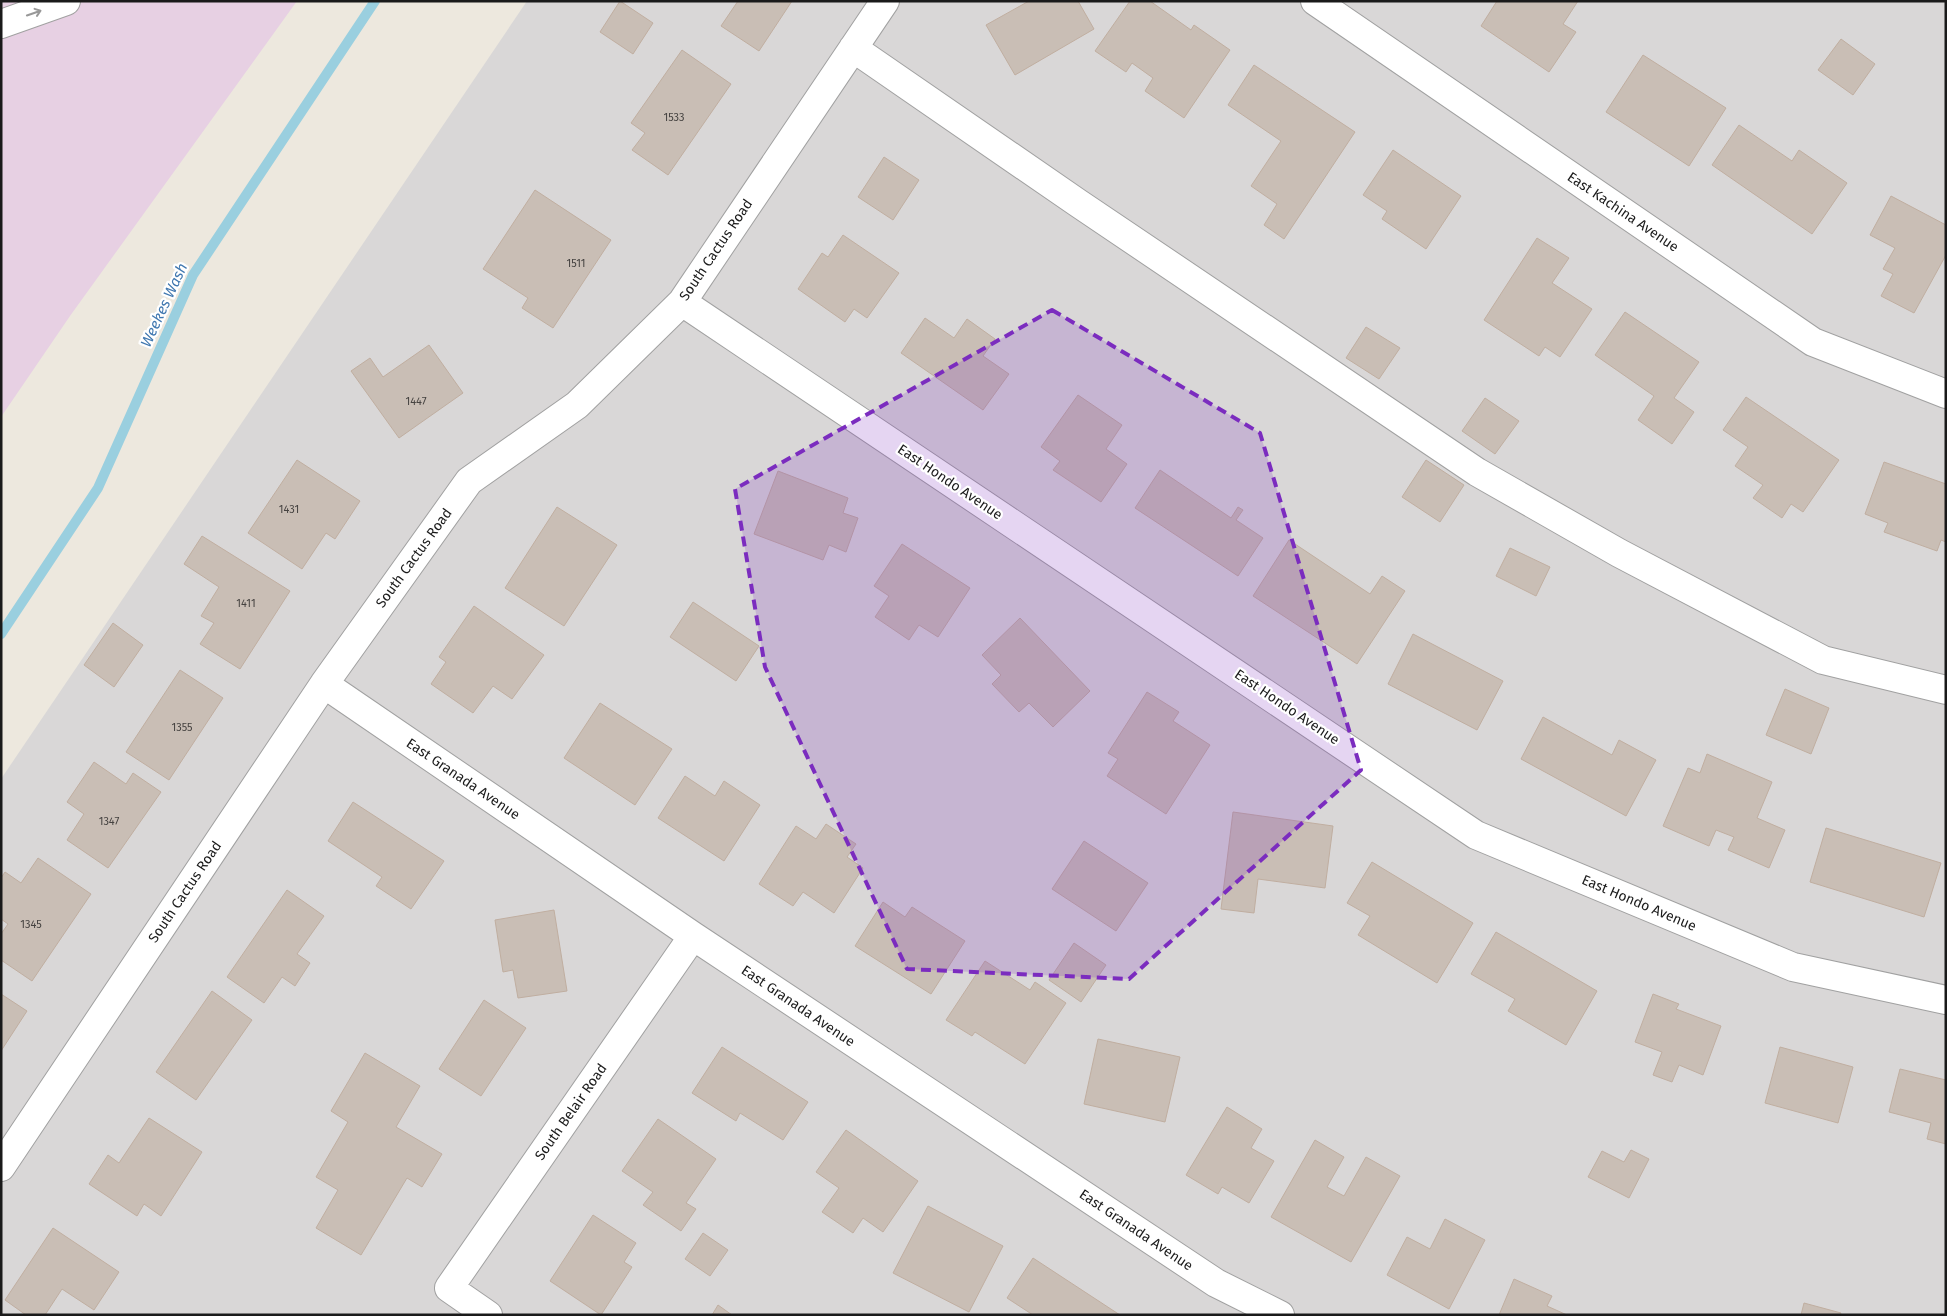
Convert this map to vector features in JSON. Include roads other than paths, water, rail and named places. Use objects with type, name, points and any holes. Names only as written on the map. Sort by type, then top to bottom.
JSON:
[{"type":"street","points":[[1,24],[66,1]]},
{"type":"street","name":"South Cactus Road","points":[[1,1167],[324,684],[469,481],[577,405],[682,302],[884,1]]},
{"type":"street","name":"East Kachina Avenue","points":[[1315,1],[1813,342],[1946,394]]},
{"type":"street","points":[[853,48],[1477,472],[1618,553],[1823,660],[1946,690]]},
{"type":"street","name":"East Hondo Avenue","points":[[682,302],[1476,835],[1793,967],[1946,1000]]},
{"type":"street","name":"East Granada Avenue","points":[[324,684],[693,936],[1216,1283],[1280,1315]]},
{"type":"street","name":"South Belair Road","points":[[488,1315],[449,1288],[693,936]]},
{"type":"waterway","name":"Weekes Wash","points":[[1,634],[98,488],[193,275],[375,1]]}]
